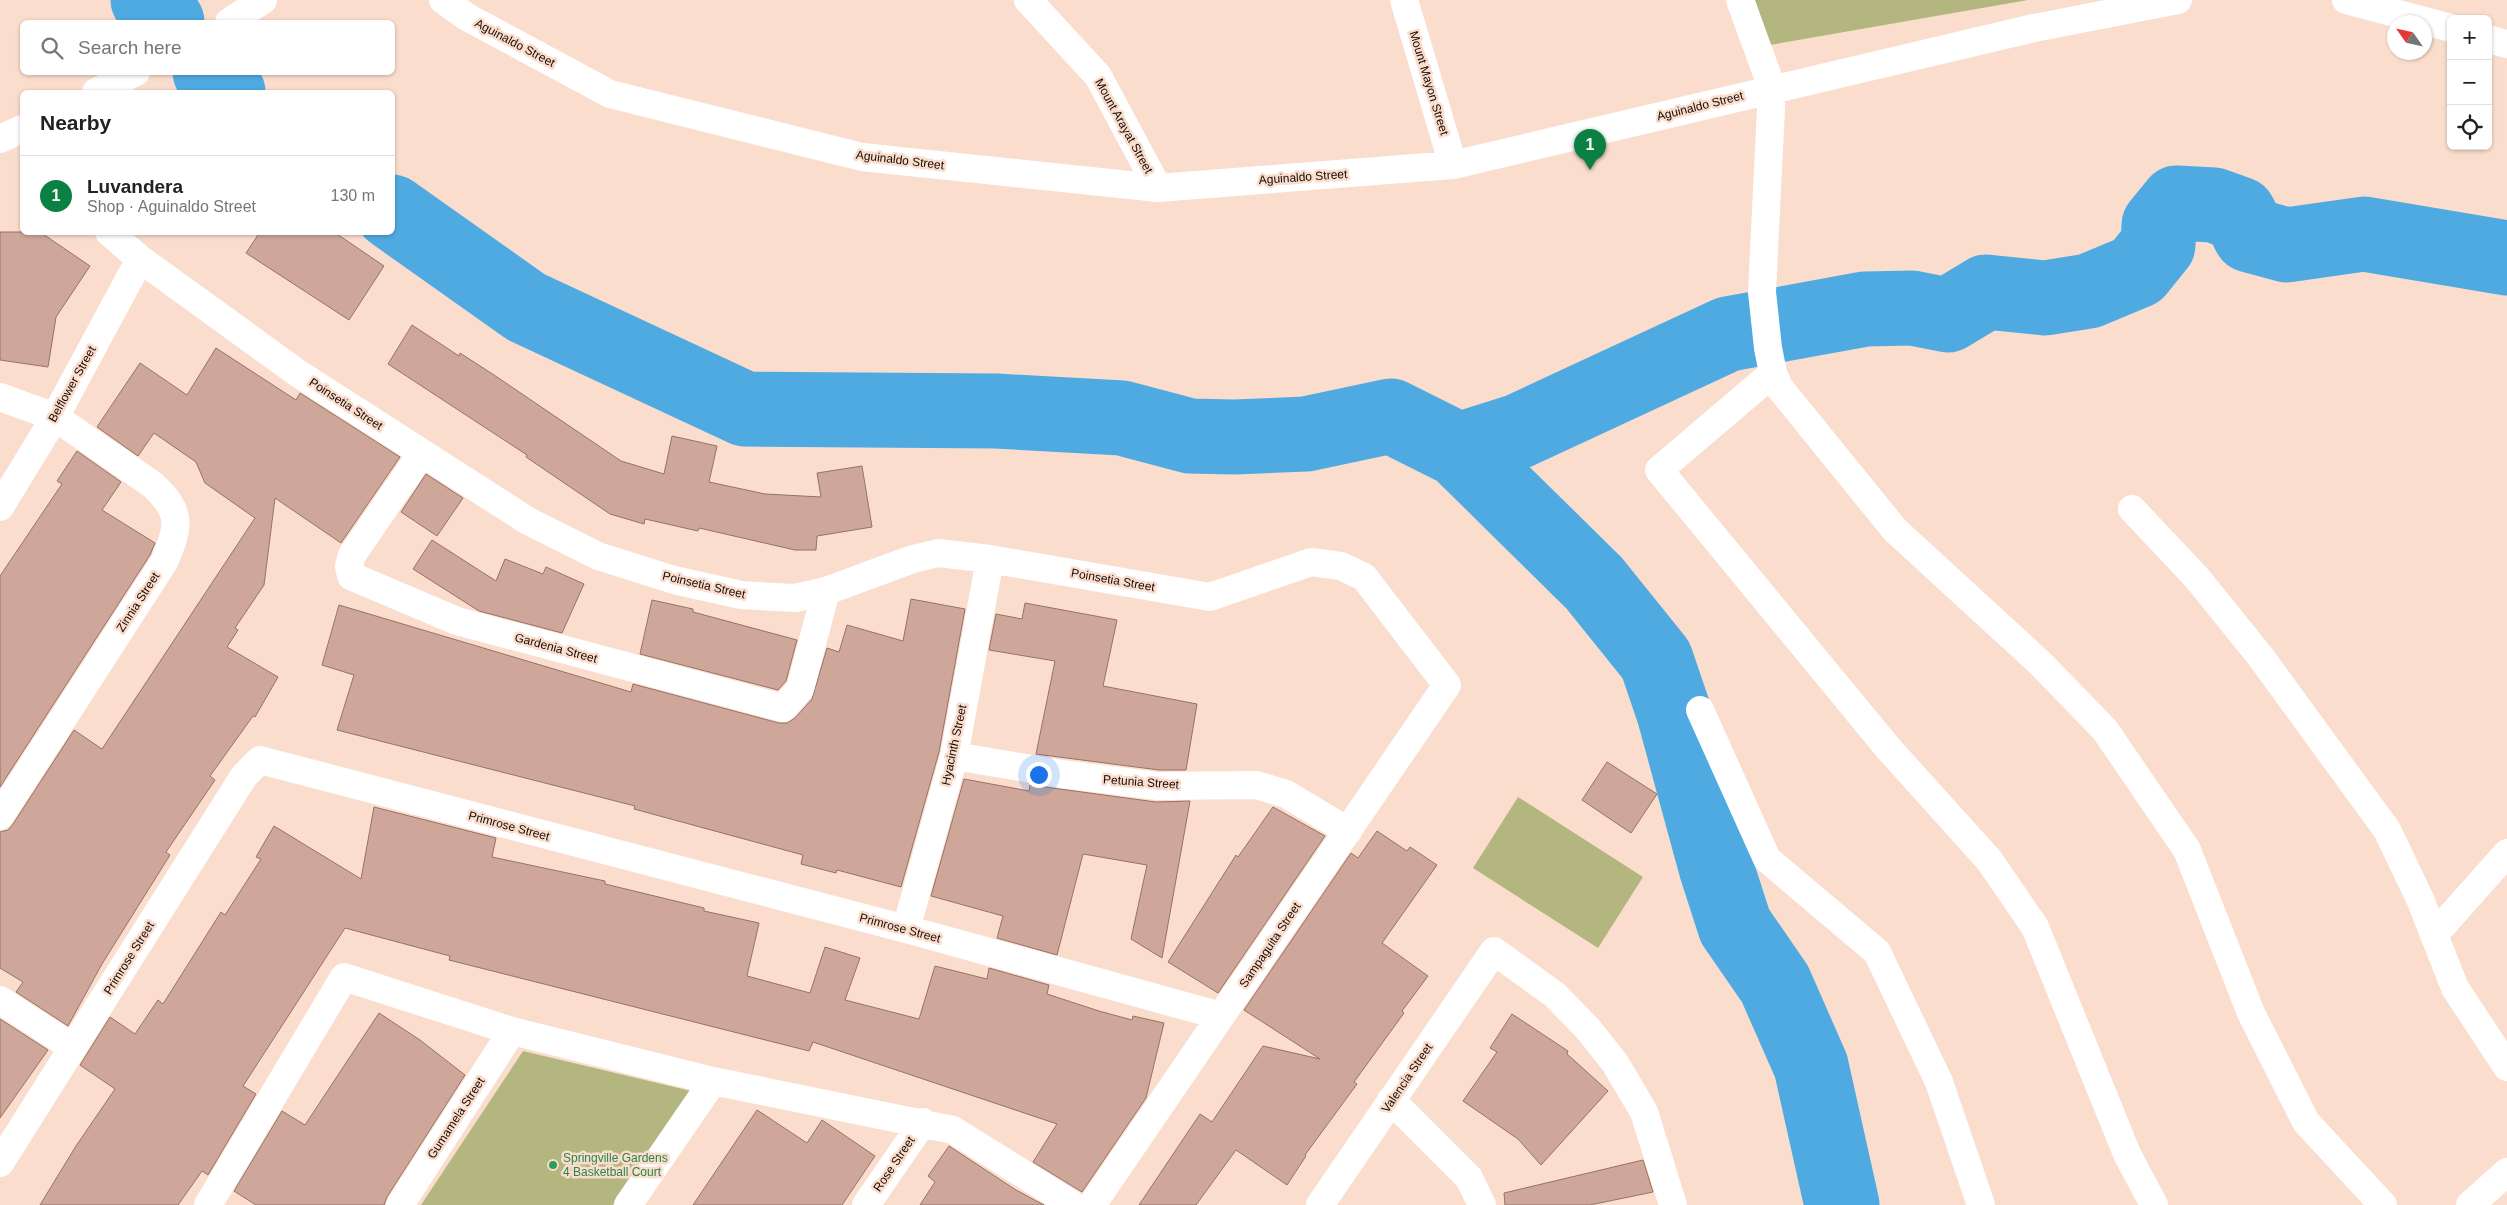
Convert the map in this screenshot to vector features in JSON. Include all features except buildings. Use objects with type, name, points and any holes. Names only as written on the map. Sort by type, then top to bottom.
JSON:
[{"type":"street","points":[[232,20],[263,0]]},
{"type":"street","name":"Aguinaldo Street","points":[[443,0],[467,17],[610,94],[862,157],[1158,188],[1454,165],[1772,88],[2034,28],[2178,0]]},
{"type":"street","name":"Mount Arayat Street","points":[[1028,0],[1098,76],[1158,188]]},
{"type":"street","name":"Mount Mayon Street","points":[[1404,0],[1454,165]]},
{"type":"street","points":[[1740,0],[1772,88],[1762,292],[1771,360],[1779,387],[1895,530],[2040,663],[2105,730],[2187,850],[2251,1012],[2306,1122],[2383,1205]]},
{"type":"street","points":[[2346,0],[2447,27]]},
{"type":"street","points":[[2492,39],[2507,44]]},
{"type":"street","points":[[100,90],[131,75]]},
{"type":"street","points":[[0,139],[20,130]]},
{"type":"street","name":"Poinsetia Street","points":[[113,235],[140,259],[300,374],[528,521],[598,556],[674,580],[741,595],[795,598],[826,591],[913,559],[938,553],[990,559],[1210,597],[1311,562],[1341,566],[1364,577],[1447,685]]},
{"type":"street","name":"Belflower Street","points":[[0,507],[55,417],[140,259]]},
{"type":"street","points":[[1771,360],[1659,470],[1888,748],[1989,860],[2035,927],[2127,1154],[2154,1205]]},
{"type":"street","name":"Zinnia Street","points":[[0,397],[55,417],[153,485],[166,497],[176,514],[176,535],[164,562],[0,816]]},
{"type":"street","name":"Gardenia Street","points":[[422,453],[352,555],[351,576],[457,621],[783,708],[800,689],[826,591]]},
{"type":"street","points":[[2132,509],[2197,578],[2260,656],[2387,830],[2420,899],[2455,988],[2503,1051]]},
{"type":"street","name":"Hyacinth Street","points":[[906,929],[954,756],[990,559]]},
{"type":"street","name":"Sampaguita Street","points":[[1092,1205],[1447,685]]},
{"type":"street","points":[[1700,710],[1767,859],[1877,952],[1939,1082],[1981,1205]]},
{"type":"street","name":"Petunia Street","points":[[954,756],[1062,774],[1158,786],[1256,785],[1286,794],[1348,831]]},
{"type":"street","name":"Primrose Street","points":[[0,1164],[244,776],[260,760],[906,929],[1221,1016]]},
{"type":"street","points":[[2434,935],[2507,853]]},
{"type":"street","name":"Valencia Street","points":[[1320,1205],[1494,951],[1554,995],[1588,1029],[1615,1063],[1644,1112],[1673,1205]]},
{"type":"street","points":[[208,1205],[344,977],[512,1031],[713,1081],[923,1122],[953,1130],[1073,1205]]},
{"type":"street","points":[[0,1000],[72,1047]]},
{"type":"street","name":"Gumamela Street","points":[[400,1205],[512,1031]]},
{"type":"street","points":[[628,1205],[713,1081]]},
{"type":"street","points":[[1391,1100],[1469,1178],[1482,1205]]},
{"type":"street","name":"Rose Street","points":[[866,1205],[923,1122]]},
{"type":"street","points":[[2470,1205],[2507,1172]]},
{"type":"green space","points":[[1755,0],[2028,0],[1770,45]]},
{"type":"green space","points":[[1518,797],[1643,877],[1598,948],[1473,868]]},
{"type":"green space","points":[[523,1051],[691,1091],[613,1205],[421,1205]]},
{"type":"waterway","points":[[148,0],[165,20]]},
{"type":"waterway","points":[[213,75],[226,90]]},
{"type":"waterway","points":[[1459,450],[1519,431],[1728,334],[1865,309],[1912,308],[1948,315],[1986,292],[2045,298],[2089,291],[2137,271],[2158,245],[2159,225],[2177,203],[2214,205],[2239,214],[2250,235],[2287,245],[2364,234],[2507,258]]},
{"type":"waterway","points":[[395,214],[526,307],[745,409],[996,411],[1122,418],[1190,436],[1234,437],[1306,434],[1391,416],[1459,450],[1594,583],[1656,660],[1674,713],[1716,867],[1735,926],[1775,984],[1811,1066],[1842,1205]]},
{"type":"place","name":"Luvandera","points":[[1590,170]]},
{"type":"place","name":"Springville Gardens 4 Basketball Court","points":[[553,1165]]}]
